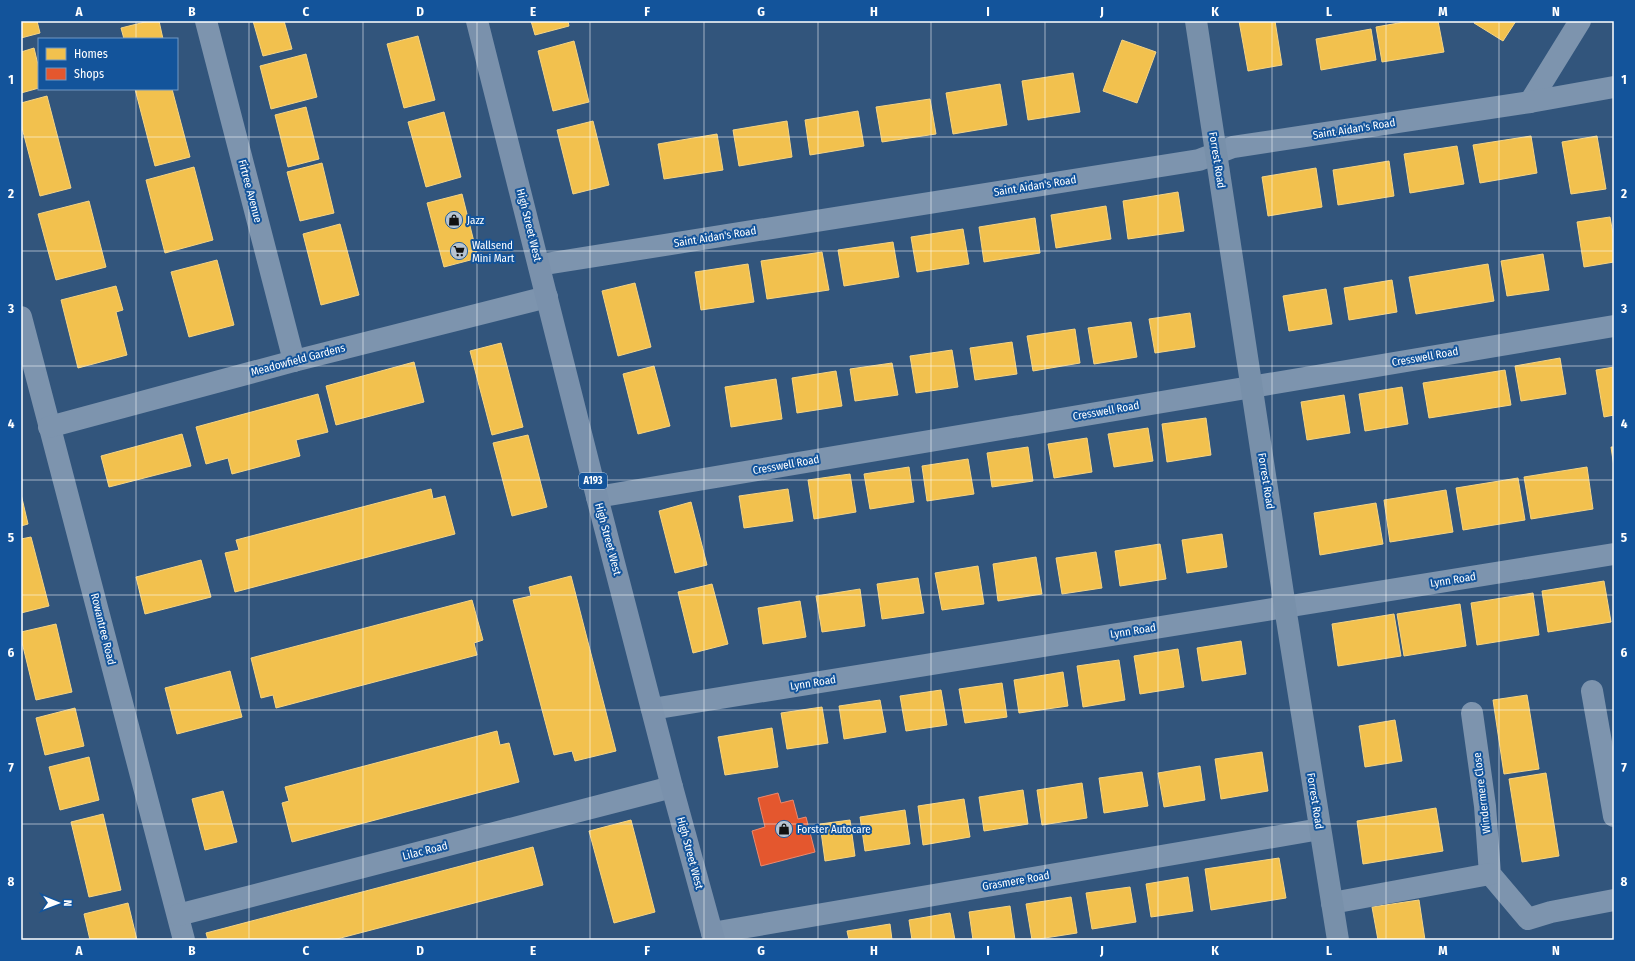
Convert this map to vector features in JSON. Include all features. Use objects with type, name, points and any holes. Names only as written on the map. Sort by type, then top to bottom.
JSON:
[{"type":"main road","name":"High Street West","points":[[477,21],[597,497],[672,787],[713,936]]},
{"type":"street","name":"Firtree Avenue","points":[[206,21],[294,361]]},
{"type":"street","name":"Forrest Road","points":[[1196,21],[1285,607],[1338,940]]},
{"type":"street","points":[[1530,102],[1580,21]]},
{"type":"street","name":"Saint Aidan's Road","points":[[539,265],[1199,160],[1215,152],[1233,147],[1530,102],[1614,86]]},
{"type":"street","name":"Meadowfield Gardens","points":[[49,427],[294,361],[547,297]]},
{"type":"street","name":"Rowantree Road","points":[[21,317],[184,940]]},
{"type":"street","name":"Cresswell Road","points":[[597,497],[1614,326]]},
{"type":"street","name":"Lynn Road","points":[[652,709],[1614,554]]},
{"type":"street","points":[[1592,691],[1614,816]]},
{"type":"street","name":"Windermere Close","points":[[1472,713],[1485,806],[1490,874]]},
{"type":"street","name":"Lilac Road","points":[[178,915],[672,787]]},
{"type":"street","name":"Grasmere Road","points":[[713,936],[1320,829]]},
{"type":"street","points":[[1332,904],[1490,874],[1528,919],[1551,912],[1614,900]]},
{"type":"building: Homes","points":[[21,21],[37,21],[40,33],[21,38]]},
{"type":"building: Homes","points":[[149,21],[159,21],[163,38],[124,38],[121,28]]},
{"type":"building: Homes","points":[[253,21],[284,21],[292,49],[263,56]]},
{"type":"building: Homes","points":[[531,21],[568,21],[569,26],[535,35]]},
{"type":"building: Homes","points":[[1239,21],[1275,21],[1282,65],[1248,71]]},
{"type":"building: Homes","points":[[1410,21],[1438,21],[1444,52],[1382,62],[1376,27]]},
{"type":"building: Homes","points":[[1475,21],[1516,21],[1503,41],[1474,23]]},
{"type":"building: Homes","points":[[1371,29],[1376,60],[1321,70],[1316,39]]},
{"type":"building: Homes","points":[[418,36],[435,100],[404,108],[387,44]]},
{"type":"building: Homes","points":[[1122,40],[1156,52],[1137,103],[1103,91]]},
{"type":"building: Homes","points":[[574,41],[589,102],[553,111],[538,51]]},
{"type":"building: Homes","points":[[34,48],[38,65],[38,88],[21,93],[21,52]]},
{"type":"building: Homes","points":[[306,54],[317,97],[271,109],[260,66]]},
{"type":"building: Homes","points":[[1073,73],[1080,112],[1028,120],[1022,81]]},
{"type":"building: Homes","points":[[1000,84],[1007,125],[953,134],[946,93]]},
{"type":"building: Homes","points":[[135,90],[172,90],[190,157],[155,166]]},
{"type":"building: Homes","points":[[47,96],[71,188],[40,196],[21,124],[21,103]]},
{"type":"building: Homes","points":[[930,99],[936,134],[882,142],[876,107]]},
{"type":"building: Homes","points":[[306,107],[319,159],[288,167],[275,115]]},
{"type":"building: Homes","points":[[858,111],[864,146],[810,155],[805,120]]},
{"type":"building: Homes","points":[[444,112],[461,177],[426,187],[408,122]]},
{"type":"building: Homes","points":[[593,121],[609,185],[573,194],[557,130]]},
{"type":"building: Homes","points":[[787,121],[792,157],[739,166],[733,130]]},
{"type":"building: Homes","points":[[717,134],[723,170],[664,179],[658,144]]},
{"type":"building: Homes","points":[[1531,136],[1537,173],[1480,183],[1473,145]]},
{"type":"building: Homes","points":[[1597,136],[1606,189],[1571,194],[1562,142]]},
{"type":"building: Homes","points":[[1457,146],[1464,184],[1410,193],[1404,154]]},
{"type":"building: Homes","points":[[1389,161],[1394,196],[1338,205],[1333,170]]},
{"type":"building: Homes","points":[[322,163],[334,213],[300,221],[287,172]]},
{"type":"building: Homes","points":[[194,167],[213,240],[165,253],[146,180]]},
{"type":"building: Homes","points":[[1316,168],[1322,207],[1268,216],[1262,177]]},
{"type":"building: Homes","points":[[1178,192],[1184,231],[1128,239],[1123,201]]},
{"type":"building: Homes","points":[[462,194],[478,258],[444,267],[427,203]]},
{"type":"building: Homes","points":[[89,201],[106,267],[56,280],[38,214]]},
{"type":"building: Homes","points":[[1106,206],[1111,239],[1056,248],[1051,215]]},
{"type":"building: Homes","points":[[1610,217],[1614,240],[1614,262],[1584,267],[1577,222]]},
{"type":"building: Homes","points":[[1035,218],[1040,253],[984,262],[979,227]]},
{"type":"building: Homes","points":[[340,224],[359,295],[321,305],[303,234]]},
{"type":"building: Homes","points":[[963,229],[969,264],[917,272],[911,237]]},
{"type":"building: Homes","points":[[893,242],[899,277],[844,286],[838,250]]},
{"type":"building: Homes","points":[[822,252],[829,290],[767,299],[761,261]]},
{"type":"building: Homes","points":[[1543,254],[1549,290],[1507,296],[1501,261]]},
{"type":"building: Homes","points":[[217,260],[234,325],[189,337],[171,272]]},
{"type":"building: Homes","points":[[748,264],[754,302],[701,310],[695,272]]},
{"type":"building: Homes","points":[[1488,264],[1494,301],[1416,314],[1409,277]]},
{"type":"building: Homes","points":[[1392,280],[1397,312],[1349,320],[1344,288]]},
{"type":"building: Homes","points":[[635,283],[651,347],[618,356],[602,291]]},
{"type":"building: Homes","points":[[116,286],[123,310],[116,312],[127,355],[78,368],[61,300]]},
{"type":"building: Homes","points":[[1326,289],[1332,324],[1289,331],[1283,296]]},
{"type":"building: Homes","points":[[1190,313],[1195,347],[1155,353],[1149,319]]},
{"type":"building: Homes","points":[[1131,322],[1137,357],[1094,364],[1088,328]]},
{"type":"building: Homes","points":[[1075,329],[1080,363],[1033,371],[1027,336]]},
{"type":"building: Homes","points":[[1012,342],[1017,374],[975,380],[970,348]]},
{"type":"building: Homes","points":[[501,343],[523,427],[492,435],[470,351]]},
{"type":"building: Homes","points":[[952,350],[958,387],[916,393],[910,356]]},
{"type":"building: Homes","points":[[1560,358],[1566,394],[1521,401],[1515,366]]},
{"type":"building: Homes","points":[[414,362],[424,402],[336,425],[326,386]]},
{"type":"building: Homes","points":[[892,363],[898,395],[855,401],[850,369]]},
{"type":"building: Homes","points":[[654,366],[670,426],[638,434],[623,374]]},
{"type":"building: Homes","points":[[1614,367],[1614,415],[1604,417],[1596,370]]},
{"type":"building: Homes","points":[[1505,370],[1511,405],[1429,418],[1423,383]]},
{"type":"building: Homes","points":[[836,371],[842,406],[797,413],[792,378]]},
{"type":"building: Homes","points":[[776,379],[782,419],[731,427],[725,387]]},
{"type":"building: Homes","points":[[1402,387],[1408,424],[1365,431],[1359,394]]},
{"type":"building: Homes","points":[[318,394],[328,432],[296,440],[300,456],[232,474],[228,458],[206,464],[196,427]]},
{"type":"building: Homes","points":[[1344,395],[1350,433],[1307,440],[1301,402]]},
{"type":"building: Homes","points":[[1206,418],[1211,455],[1167,462],[1162,424]]},
{"type":"building: Homes","points":[[1148,428],[1153,461],[1114,467],[1108,434]]},
{"type":"building: Homes","points":[[182,434],[191,466],[109,487],[101,456]]},
{"type":"building: Homes","points":[[528,435],[547,507],[512,516],[493,443]]},
{"type":"building: Homes","points":[[1087,438],[1092,472],[1054,478],[1048,444]]},
{"type":"building: Homes","points":[[1028,447],[1033,481],[992,487],[987,453]]},
{"type":"building: Homes","points":[[1611,447],[1614,447],[1614,467]]},
{"type":"building: Homes","points":[[968,459],[974,494],[927,501],[922,466]]},
{"type":"building: Homes","points":[[909,467],[914,502],[870,509],[864,474]]},
{"type":"building: Homes","points":[[1587,467],[1593,509],[1531,519],[1524,477]]},
{"type":"building: Homes","points":[[850,474],[856,512],[814,519],[808,480]]},
{"type":"building: Homes","points":[[1518,478],[1525,520],[1463,530],[1456,488]]},
{"type":"building: Homes","points":[[431,489],[433,499],[445,496],[455,534],[235,592],[225,553],[239,550],[236,540]]},
{"type":"building: Homes","points":[[788,489],[793,521],[744,528],[739,496]]},
{"type":"building: Homes","points":[[1446,490],[1453,532],[1390,542],[1384,500]]},
{"type":"building: Homes","points":[[21,494],[28,524],[21,526]]},
{"type":"building: Homes","points":[[691,502],[707,565],[675,573],[659,511]]},
{"type":"building: Homes","points":[[1376,503],[1383,544],[1320,555],[1314,513]]},
{"type":"building: Homes","points":[[1222,534],[1227,567],[1187,573],[1182,540]]},
{"type":"building: Homes","points":[[31,537],[49,606],[21,613],[21,539]]},
{"type":"building: Homes","points":[[1160,544],[1166,579],[1120,586],[1115,551]]},
{"type":"building: Homes","points":[[1096,552],[1102,588],[1062,594],[1056,558]]},
{"type":"building: Homes","points":[[1036,557],[1042,594],[998,601],[993,564]]},
{"type":"building: Homes","points":[[201,560],[211,597],[145,614],[136,577]]},
{"type":"building: Homes","points":[[978,566],[984,604],[942,610],[935,573]]},
{"type":"building: Homes","points":[[571,576],[616,751],[575,761],[572,751],[554,755],[513,600],[531,596],[529,587]]},
{"type":"building: Homes","points":[[918,578],[924,613],[882,619],[877,584]]},
{"type":"building: Homes","points":[[1604,581],[1611,622],[1548,632],[1542,591]]},
{"type":"building: Homes","points":[[712,584],[728,644],[693,653],[678,592]]},
{"type":"building: Homes","points":[[860,589],[865,626],[822,632],[816,596]]},
{"type":"building: Homes","points":[[1533,593],[1539,635],[1477,645],[1471,603]]},
{"type":"building: Homes","points":[[472,600],[483,640],[474,643],[477,655],[276,708],[273,695],[261,698],[251,658]]},
{"type":"building: Homes","points":[[800,601],[806,637],[763,644],[758,608]]},
{"type":"building: Homes","points":[[1460,604],[1466,646],[1404,656],[1397,614]]},
{"type":"building: Homes","points":[[1394,614],[1401,656],[1338,666],[1332,624]]},
{"type":"building: Homes","points":[[56,624],[72,692],[36,700],[21,638],[21,632]]},
{"type":"building: Homes","points":[[1241,641],[1246,674],[1202,681],[1197,648]]},
{"type":"building: Homes","points":[[1178,649],[1184,687],[1140,694],[1134,656]]},
{"type":"building: Homes","points":[[1119,660],[1125,700],[1083,707],[1077,666]]},
{"type":"building: Homes","points":[[230,671],[242,717],[177,734],[165,688]]},
{"type":"building: Homes","points":[[1063,672],[1068,706],[1019,713],[1014,680]]},
{"type":"building: Homes","points":[[1002,683],[1007,717],[965,723],[959,689]]},
{"type":"building: Homes","points":[[941,690],[947,725],[906,731],[900,696]]},
{"type":"building: Homes","points":[[1527,695],[1539,769],[1504,774],[1493,700]]},
{"type":"building: Homes","points":[[880,700],[886,732],[844,739],[839,706]]},
{"type":"building: Homes","points":[[822,707],[828,743],[787,749],[781,713]]},
{"type":"building: Homes","points":[[75,708],[84,746],[45,755],[36,718]]},
{"type":"building: Homes","points":[[1395,720],[1402,761],[1365,767],[1359,726]]},
{"type":"building: Homes","points":[[772,728],[778,767],[725,775],[718,737]]},
{"type":"building: Homes","points":[[497,731],[500,745],[509,743],[519,782],[292,842],[282,803],[289,801],[285,787]]},
{"type":"building: Homes","points":[[1262,752],[1268,791],[1221,799],[1215,759]]},
{"type":"building: Homes","points":[[89,757],[99,800],[60,810],[49,767]]},
{"type":"building: Homes","points":[[1200,766],[1205,800],[1164,807],[1158,773]]},
{"type":"building: Homes","points":[[1142,772],[1148,806],[1104,813],[1099,778]]},
{"type":"building: Homes","points":[[1546,773],[1559,856],[1522,862],[1509,779]]},
{"type":"building: Homes","points":[[1082,783],[1087,818],[1042,825],[1037,790]]},
{"type":"building: Homes","points":[[1023,790],[1028,824],[984,831],[979,797]]},
{"type":"building: Homes","points":[[223,791],[237,842],[205,850],[192,799]]},
{"type":"building: Homes","points":[[964,799],[970,837],[923,845],[918,806]]},
{"type":"building: Homes","points":[[1436,808],[1443,851],[1363,864],[1357,821]]},
{"type":"building: Homes","points":[[905,810],[910,844],[865,851],[860,817]]},
{"type":"building: Homes","points":[[103,814],[121,890],[89,897],[71,822]]},
{"type":"building: Homes","points":[[631,820],[655,912],[614,923],[589,831]]},
{"type":"building: Homes","points":[[850,820],[855,856],[825,861],[820,824]]},
{"type":"building: Homes","points":[[533,847],[543,885],[333,940],[208,940],[206,933]]},
{"type":"building: Homes","points":[[1279,858],[1286,898],[1211,910],[1205,869]]},
{"type":"building: Homes","points":[[1188,877],[1193,911],[1151,917],[1146,884]]},
{"type":"building: Homes","points":[[1130,887],[1136,922],[1092,929],[1086,893]]},
{"type":"building: Homes","points":[[1071,897],[1077,933],[1032,940],[1026,904]]},
{"type":"building: Homes","points":[[1419,900],[1425,940],[1378,940],[1372,907]]},
{"type":"building: Homes","points":[[128,903],[137,940],[90,940],[84,914]]},
{"type":"building: Homes","points":[[1010,906],[1015,940],[973,940],[969,912]]},
{"type":"building: Homes","points":[[950,913],[955,940],[912,940],[909,920]]},
{"type":"building: Homes","points":[[890,924],[892,940],[849,940],[847,931]]},
{"type":"building: Shops","name":"Forster Autocare","points":[[778,793],[781,803],[793,800],[798,819],[806,817],[815,852],[761,866],[752,831],[765,827],[758,798]]},
{"type":"place","name":"Jazz","points":[[454,220]]},
{"type":"place","name":"Wallsend Mini Mart","points":[[459,251]]},
{"type":"place","name":"Forster Autocare","points":[[784,829]]}]
